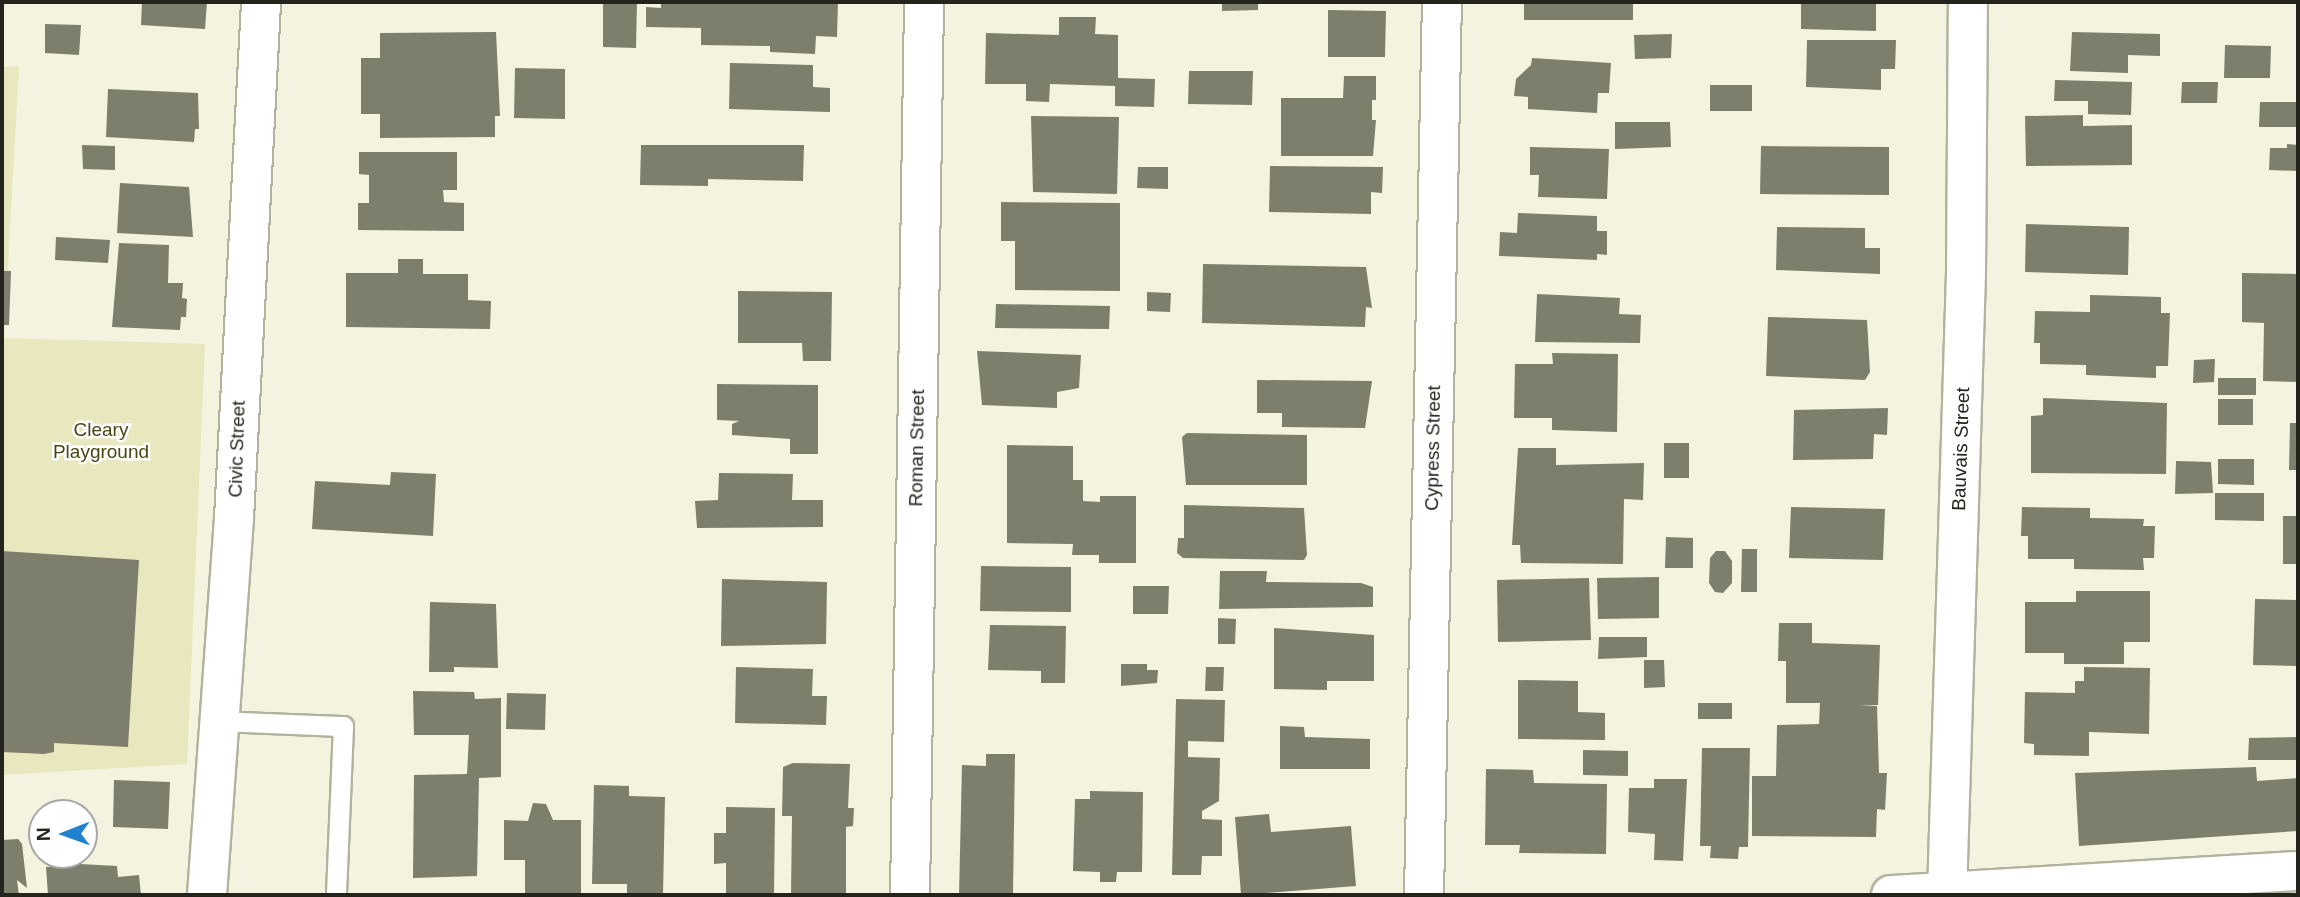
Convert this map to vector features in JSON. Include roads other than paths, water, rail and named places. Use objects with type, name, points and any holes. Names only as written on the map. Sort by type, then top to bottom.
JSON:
[{"type":"street","name":"Civic Street","points":[[207,895],[234,519],[261,2]]},
{"type":"street","name":"Roman Street","points":[[910,895],[924,2]]},
{"type":"street","name":"Cypress Street","points":[[1424,895],[1442,2]]},
{"type":"street","name":"Bauvais Street","points":[[1947,894],[1966,273],[1968,2]]},
{"type":"street","points":[[1891,895],[1947,894],[2298,872]]},
{"type":"lane","points":[[218,721],[343,726],[336,895]]},
{"type":"park label","name":"Cleary Playground","points":[[101,441]]}]
